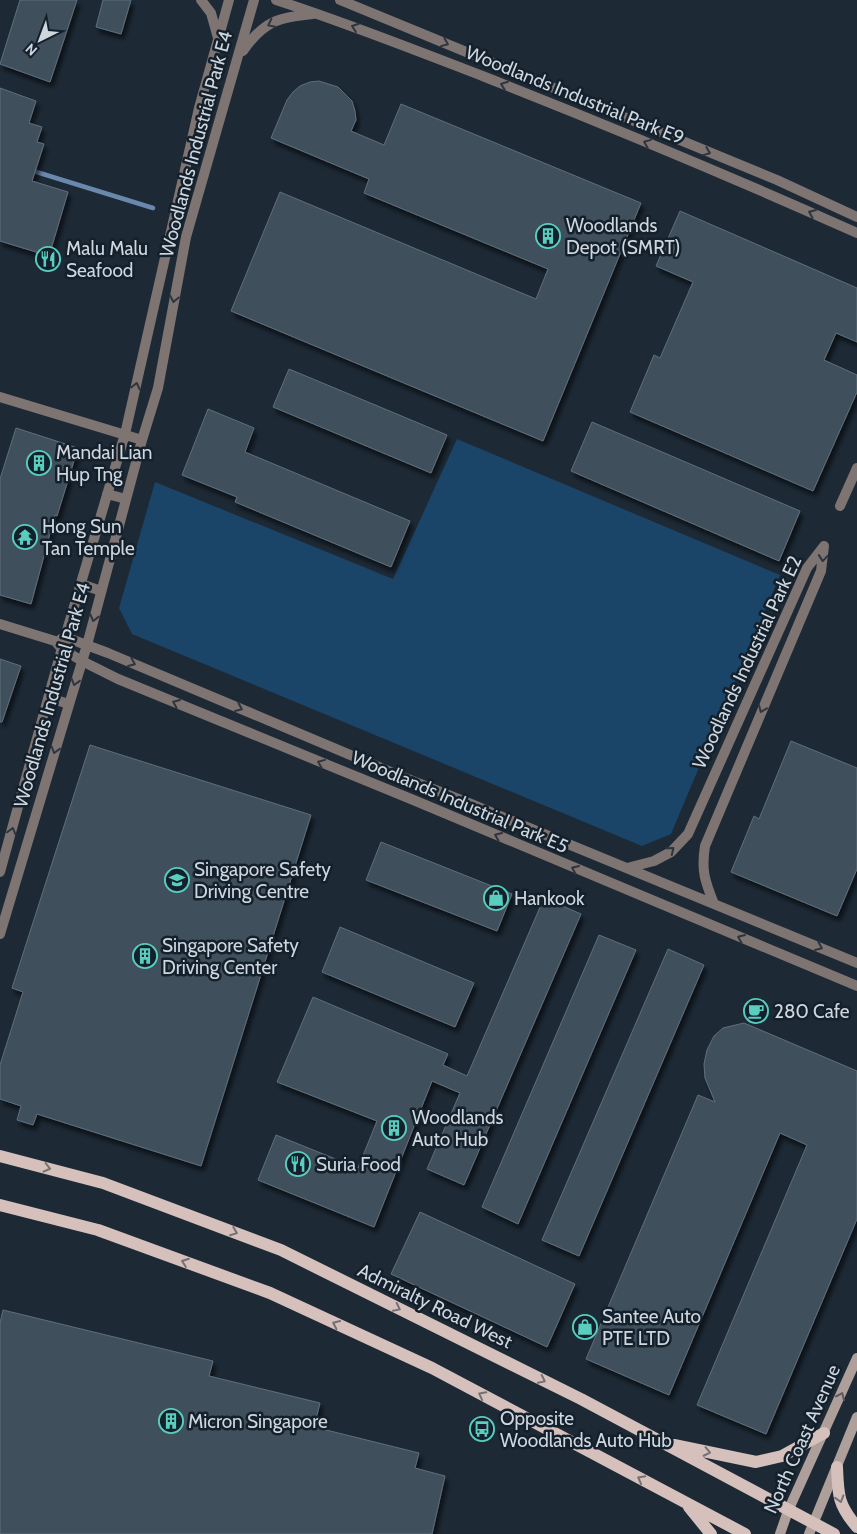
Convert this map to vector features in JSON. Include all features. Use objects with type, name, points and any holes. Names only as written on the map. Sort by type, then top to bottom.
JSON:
[{"type":"main road","name":"Admiralty Road West","points":[[0,1156],[103,1183],[282,1250],[581,1399],[788,1511],[811,1529],[834,1534]]},
{"type":"main road","points":[[0,1205],[98,1230],[270,1293],[432,1368],[745,1534]]},
{"type":"main road","name":"North Coast Avenue","points":[[780,1534],[788,1511],[857,1358]]},
{"type":"main road","points":[[811,1529],[857,1417]]},
{"type":"main road","points":[[659,1442],[756,1462],[782,1456],[824,1433]]},
{"type":"main road","points":[[837,1467],[838,1490],[844,1512],[857,1527]]},
{"type":"main road","points":[[684,1502],[711,1534]]},
{"type":"street","points":[[201,0],[211,13],[219,38]]},
{"type":"street","name":"Woodlands Industrial Park E4","points":[[1,868],[48,698],[58,645],[66,637],[125,434],[199,108],[229,0]]},
{"type":"street","name":"Woodlands Industrial Park E4","points":[[0,934],[18,869],[87,645],[142,440],[158,388],[186,237],[254,0]]},
{"type":"street","name":"Woodlands Industrial Park E9","points":[[276,0],[408,46],[759,189],[857,233]]},
{"type":"street","name":"Woodlands Industrial Park E9","points":[[340,0],[776,180],[857,217]]},
{"type":"street","points":[[237,58],[254,35],[268,24],[284,18],[318,14]]},
{"type":"street","points":[[469,71],[476,56]]},
{"type":"street","points":[[0,397],[142,440]]},
{"type":"street","points":[[840,506],[857,468]]},
{"type":"street","points":[[107,494],[126,500]]},
{"type":"street","name":"Woodlands Industrial Park E2","points":[[627,868],[654,861],[671,852],[688,834],[806,568],[824,546],[821,571],[705,846],[702,864],[705,880],[714,904]]},
{"type":"street","points":[[81,584],[101,591]]},
{"type":"street","name":"Woodlands Industrial Park E5","points":[[0,624],[58,645],[82,661],[118,679],[411,799],[857,986]]},
{"type":"street","name":"Woodlands Industrial Park E5","points":[[66,637],[857,963]]},
{"type":"street","points":[[48,698],[69,704]]},
{"type":"street","points":[[21,797],[39,802]]},
{"type":"street","points":[[1,868],[18,869]]},
{"type":"shaded area","points":[[457,439],[780,575],[671,834],[642,846],[132,634],[119,608],[155,482],[393,579]]},
{"type":"building","points":[[20,0],[77,0],[50,82],[0,64]]},
{"type":"building","points":[[103,0],[131,0],[121,34],[96,27]]},
{"type":"building","name":"Woodlands Depot (SMRT)","points":[[319,81],[338,87],[352,101],[356,120],[351,131],[384,145],[401,104],[641,203],[543,441],[231,311],[280,192],[536,299],[548,269],[364,193],[369,179],[271,138],[287,100],[293,92],[300,86]]},
{"type":"building","points":[[0,88],[36,101],[29,123],[42,127],[37,142],[44,144],[32,181],[68,192],[49,256],[0,241]]},
{"type":"building","points":[[680,211],[857,288],[857,342],[836,333],[824,360],[857,375],[857,392],[813,491],[630,412],[654,355],[660,358],[693,282],[656,266]]},
{"type":"building","points":[[289,369],[447,435],[431,473],[273,407]]},
{"type":"building","points":[[208,409],[254,428],[245,452],[410,521],[391,567],[235,502],[237,497],[182,475]]},
{"type":"building","points":[[592,422],[800,511],[779,561],[571,471]]},
{"type":"building","points":[[16,428],[78,448],[57,516],[55,515],[31,604],[0,595],[0,479]]},
{"type":"building","points":[[0,659],[21,666],[2,722],[0,722]]},
{"type":"building","points":[[791,741],[857,768],[857,869],[837,916],[731,872],[754,816],[759,819]]},
{"type":"building","name":"Singapore Safety Driving Centre","points":[[90,745],[311,815],[201,1166],[37,1114],[33,1125],[17,1120],[21,1106],[0,1099],[0,1065],[23,992],[12,988]]},
{"type":"building","points":[[381,842],[512,894],[497,931],[366,880]]},
{"type":"building","points":[[544,898],[581,914],[464,1185],[427,1169],[460,1093],[432,1081],[374,1227],[258,1180],[276,1135],[358,1168],[377,1121],[277,1082],[313,997],[448,1054],[443,1065],[467,1076]]},
{"type":"building","points":[[340,927],[474,983],[455,1027],[322,972]]},
{"type":"building","points":[[599,935],[636,950],[518,1224],[482,1207]]},
{"type":"building","points":[[668,949],[704,965],[579,1256],[542,1240]]},
{"type":"building","points":[[744,1023],[857,1071],[857,1219],[766,1434],[697,1405],[807,1145],[780,1133],[669,1395],[586,1359],[698,1095],[715,1102],[705,1078],[704,1064],[707,1050],[714,1036],[723,1028]]},
{"type":"building","points":[[420,1212],[575,1284],[547,1347],[391,1274]]},
{"type":"building","points":[[3,1310],[213,1361],[209,1376],[320,1403],[314,1427],[419,1453],[415,1468],[445,1476],[432,1534],[0,1534],[0,1323]]},
{"type":"waterway","points":[[30,170],[153,208]]},
{"type":"place","name":"Woodlands Depot (SMRT)","points":[[548,236]]},
{"type":"place","name":"Malu Malu Seafood","points":[[48,259]]},
{"type":"place","name":"Mandai Lian Hup Tng","points":[[39,463]]},
{"type":"place","name":"Hong Sun Tan Temple","points":[[25,537]]},
{"type":"place","name":"Singapore Safety Driving Centre","points":[[177,880]]},
{"type":"place","name":"Hankook","points":[[496,898]]},
{"type":"place","name":"Singapore Safety Driving Center","points":[[145,956]]},
{"type":"place","name":"280 Cafe","points":[[756,1011]]},
{"type":"place","name":"Woodlands Auto Hub","points":[[394,1128]]},
{"type":"place","name":"Suria Food","points":[[298,1164]]},
{"type":"place","name":"Santee Auto PTE LTD","points":[[585,1327]]},
{"type":"place","name":"Micron Singapore","points":[[171,1421]]},
{"type":"place","name":"Opposite Woodlands Auto Hub","points":[[482,1429]]}]
